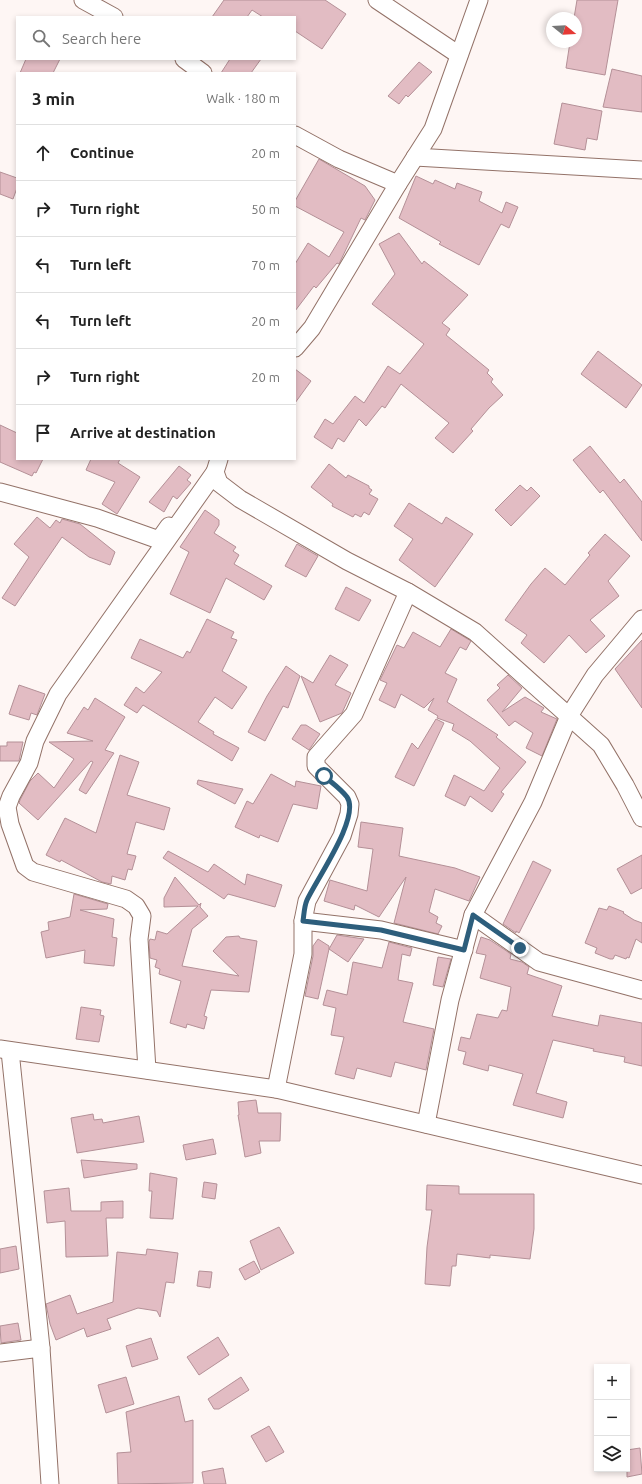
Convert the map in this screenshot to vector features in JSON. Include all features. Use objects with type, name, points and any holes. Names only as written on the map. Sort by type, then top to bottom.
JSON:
[{"type":"street","points":[[83,0],[112,16]]},
{"type":"street","points":[[377,0],[459,55]]},
{"type":"street","points":[[296,347],[312,328],[398,184],[433,129],[479,0]]},
{"type":"street","points":[[185,60],[202,72]]},
{"type":"street","points":[[296,136],[339,158],[398,184]]},
{"type":"street","points":[[415,157],[642,170]]},
{"type":"street","points":[[0,492],[90,516],[159,540],[215,464]]},
{"type":"street","points":[[215,464],[219,483],[240,499],[347,561],[408,592],[475,632],[601,745],[625,785],[642,818]]},
{"type":"street","points":[[147,1070],[139,940],[142,916],[136,906],[126,899],[33,872],[25,866],[10,824],[7,807],[10,796],[29,763],[35,741],[58,694],[215,464]]},
{"type":"street","points":[[276,1089],[303,954],[303,921],[307,901],[342,836],[349,814],[350,804],[347,797],[316,766],[316,757],[354,714],[408,592]]},
{"type":"street","points":[[426,1124],[450,1000],[473,915],[533,802],[569,716],[595,675],[642,619]]},
{"type":"street","points":[[473,915],[539,962],[642,990]]},
{"type":"street","points":[[303,921],[381,930],[464,950]]},
{"type":"street","points":[[50,1484],[41,1348],[5,1050],[276,1089],[642,1175]]},
{"type":"street","points":[[0,1353],[41,1348]]},
{"type":"building","points":[[224,0],[325,0],[346,14],[322,49],[296,32],[296,16],[261,16],[252,10],[248,16],[213,16]]},
{"type":"building","points":[[577,0],[618,0],[605,75],[566,68],[569,48],[582,48],[582,12],[575,12]]},
{"type":"building","points":[[26,60],[60,60],[54,72],[20,72]]},
{"type":"building","points":[[229,60],[260,60],[252,72],[222,72]]},
{"type":"building","points":[[419,62],[432,72],[408,97],[406,95],[399,104],[388,96]]},
{"type":"building","points":[[612,69],[642,76],[642,112],[603,107]]},
{"type":"building","points":[[562,103],[602,111],[597,140],[587,138],[585,150],[554,144]]},
{"type":"building","points":[[319,159],[365,186],[375,200],[365,220],[361,218],[339,264],[337,263],[316,288],[314,286],[296,310],[296,262],[308,243],[329,257],[344,232],[296,207],[296,199]]},
{"type":"building","points":[[0,172],[16,178],[16,191],[13,199],[0,194]]},
{"type":"building","points":[[416,176],[433,184],[435,180],[455,189],[457,183],[482,192],[479,201],[502,213],[506,202],[518,207],[509,228],[501,224],[479,265],[439,244],[441,242],[399,218]]},
{"type":"building","points":[[399,233],[422,264],[424,261],[468,295],[442,323],[450,329],[446,335],[489,370],[487,373],[493,379],[491,382],[503,395],[489,408],[471,429],[473,431],[453,453],[435,438],[449,423],[401,384],[385,408],[382,406],[366,426],[359,419],[344,442],[338,438],[332,449],[314,437],[325,419],[333,424],[355,396],[364,403],[388,366],[400,374],[424,344],[372,304],[395,274],[379,244]]},
{"type":"building","points":[[598,351],[642,385],[626,408],[581,374]]},
{"type":"building","points":[[296,370],[311,381],[296,402]]},
{"type":"building","points":[[0,425],[16,433],[16,460],[42,460],[36,473],[34,472],[32,476],[0,462]]},
{"type":"building","points":[[590,446],[620,483],[624,479],[642,502],[642,541],[603,490],[600,493],[573,460]]},
{"type":"building","points":[[91,460],[120,460],[118,463],[140,477],[117,514],[102,504],[115,482],[86,470]]},
{"type":"building","points":[[329,464],[346,478],[348,475],[369,486],[372,490],[369,494],[378,499],[369,515],[364,512],[361,517],[355,514],[353,517],[332,506],[333,504],[311,487]]},
{"type":"building","points":[[179,466],[191,475],[187,480],[191,483],[177,499],[173,496],[164,512],[149,502]]},
{"type":"building","points":[[520,485],[527,491],[531,487],[540,496],[511,526],[495,510]]},
{"type":"building","points":[[409,503],[442,524],[446,517],[473,534],[435,587],[399,560],[413,539],[394,526]]},
{"type":"building","points":[[205,510],[219,520],[219,525],[214,533],[236,547],[233,551],[239,555],[234,564],[272,586],[264,600],[226,578],[210,613],[170,594],[189,552],[180,547]]},
{"type":"building","points":[[37,517],[50,528],[56,520],[60,523],[62,519],[80,524],[115,552],[110,565],[89,557],[62,537],[15,606],[2,598],[29,557],[14,544]]},
{"type":"building","points":[[605,534],[630,556],[608,581],[619,596],[590,620],[605,636],[586,653],[569,635],[544,663],[521,643],[527,635],[505,620],[531,584],[545,568],[565,585],[590,555],[588,553]]},
{"type":"building","points":[[297,544],[318,556],[306,577],[285,566]]},
{"type":"building","points":[[346,587],[371,600],[359,621],[335,609]]},
{"type":"building","points":[[207,619],[234,632],[231,638],[237,640],[222,671],[247,687],[232,709],[215,697],[198,722],[214,732],[213,734],[239,748],[232,761],[143,705],[137,713],[124,705],[136,687],[144,693],[162,672],[131,658],[140,639],[183,658],[187,651],[190,653]]},
{"type":"building","points":[[451,629],[471,641],[466,650],[460,647],[445,673],[457,679],[447,702],[498,735],[496,737],[526,762],[501,792],[504,794],[492,812],[470,796],[465,806],[445,796],[454,775],[484,791],[500,768],[470,741],[452,730],[454,724],[437,718],[438,716],[428,710],[434,698],[424,708],[401,694],[395,708],[379,700],[387,683],[380,680],[397,645],[404,648],[413,632],[440,647]]},
{"type":"building","points":[[642,640],[642,708],[615,669]]},
{"type":"building","points":[[330,655],[348,665],[335,685],[351,693],[342,713],[320,722],[301,676],[313,683]]},
{"type":"building","points":[[286,666],[300,676],[288,708],[283,706],[265,741],[248,732],[267,696]]},
{"type":"building","points":[[508,675],[522,688],[502,712],[525,697],[544,708],[541,712],[557,719],[542,756],[526,748],[533,733],[515,721],[509,726],[487,700],[500,688],[497,685]]},
{"type":"building","points":[[19,685],[45,694],[37,715],[31,713],[29,720],[9,714]]},
{"type":"building","points":[[95,698],[125,717],[105,750],[114,753],[86,794],[79,790],[93,762],[91,761],[38,820],[19,803],[20,800],[30,781],[38,773],[54,788],[74,759],[49,742],[93,741],[67,733],[84,707],[88,710]]},
{"type":"building","points":[[436,719],[444,723],[414,786],[395,777],[412,743],[418,749]]},
{"type":"building","points":[[301,725],[306,725],[320,734],[309,750],[292,739]]},
{"type":"building","points":[[7,742],[23,742],[19,761],[0,761],[0,746],[7,746]]},
{"type":"building","points":[[120,755],[139,762],[127,795],[170,808],[164,830],[136,822],[127,854],[136,856],[132,870],[128,869],[125,880],[112,876],[111,884],[102,882],[61,860],[60,862],[46,855],[65,818],[96,833]]},
{"type":"building","points":[[271,774],[295,787],[296,781],[321,786],[317,809],[293,804],[278,842],[260,835],[259,838],[235,827],[247,801],[253,804]]},
{"type":"building","points":[[198,780],[243,789],[235,804],[197,784]]},
{"type":"building","points":[[361,822],[403,828],[399,856],[455,868],[480,877],[469,901],[435,889],[429,912],[438,917],[436,923],[442,926],[438,934],[394,923],[406,877],[379,917],[355,905],[354,910],[324,901],[330,880],[367,891],[373,849],[358,847]]},
{"type":"building","points":[[168,851],[208,872],[214,864],[245,885],[247,874],[282,885],[275,907],[228,894],[224,899],[163,858]]},
{"type":"building","points":[[642,855],[642,888],[631,894],[617,869]]},
{"type":"building","points":[[533,861],[551,870],[519,933],[516,931],[516,933],[503,924]]},
{"type":"building","points":[[175,877],[199,905],[201,903],[200,907],[208,916],[192,929],[182,966],[239,976],[213,951],[226,937],[239,936],[240,938],[257,941],[249,992],[211,990],[204,1016],[207,1017],[204,1029],[187,1024],[186,1028],[170,1023],[181,981],[159,974],[160,969],[155,967],[157,960],[150,958],[149,942],[150,939],[155,940],[157,931],[167,934],[198,906],[164,907],[164,898]]},
{"type":"building","points":[[74,894],[108,904],[107,909],[80,910],[114,919],[112,937],[117,938],[114,966],[84,963],[85,950],[46,958],[41,932],[49,930],[48,922],[70,917]]},
{"type":"building","points":[[609,906],[624,912],[623,913],[634,920],[642,923],[642,943],[636,939],[629,958],[627,957],[626,959],[615,955],[613,959],[610,959],[595,953],[597,948],[585,943],[599,908],[607,910]]},
{"type":"building","points":[[337,935],[364,939],[348,962],[329,949]]},
{"type":"building","points":[[481,937],[490,940],[511,954],[510,959],[522,962],[529,967],[527,974],[562,986],[552,1016],[598,1026],[600,1015],[642,1023],[642,1066],[624,1062],[625,1057],[593,1051],[594,1049],[553,1040],[536,1093],[567,1102],[563,1118],[513,1105],[523,1074],[489,1065],[488,1071],[463,1064],[466,1052],[458,1050],[461,1037],[470,1039],[477,1014],[498,1018],[502,1010],[507,1011],[511,987],[480,978],[486,955],[476,953]]},
{"type":"building","points":[[318,939],[329,946],[318,999],[305,996],[313,956],[313,946]]},
{"type":"building","points":[[389,942],[412,948],[410,956],[402,954],[398,980],[413,983],[403,1022],[434,1029],[426,1070],[395,1062],[391,1077],[357,1068],[354,1079],[335,1074],[344,1037],[331,1035],[336,1008],[323,1005],[327,990],[347,995],[353,962],[382,968]]},
{"type":"building","points":[[438,957],[451,959],[443,987],[433,985]]},
{"type":"building","points":[[81,1007],[101,1010],[100,1015],[104,1016],[99,1042],[76,1039]]},
{"type":"building","points":[[256,1100],[258,1113],[281,1113],[280,1141],[259,1141],[261,1153],[245,1157],[238,1115],[238,1102]]},
{"type":"building","points":[[93,1114],[94,1120],[102,1119],[103,1123],[139,1116],[144,1142],[77,1153],[71,1118]]},
{"type":"building","points":[[213,1139],[216,1154],[186,1160],[183,1145]]},
{"type":"building","points":[[81,1160],[137,1164],[137,1169],[84,1178]]},
{"type":"building","points":[[150,1173],[177,1178],[173,1219],[150,1218],[152,1191],[149,1191]]},
{"type":"building","points":[[204,1182],[217,1184],[215,1199],[202,1197]]},
{"type":"building","points":[[427,1185],[459,1186],[459,1194],[534,1194],[534,1229],[530,1259],[490,1255],[490,1258],[457,1254],[456,1266],[452,1266],[450,1286],[425,1284],[427,1247],[432,1210],[426,1210]]},
{"type":"building","points":[[69,1188],[71,1211],[101,1211],[101,1202],[123,1201],[123,1218],[106,1218],[108,1256],[66,1257],[65,1221],[47,1223],[44,1191]]},
{"type":"building","points":[[279,1227],[294,1253],[261,1270],[250,1241]]},
{"type":"building","points":[[16,1246],[19,1269],[0,1273],[0,1249]]},
{"type":"building","points":[[147,1249],[178,1253],[174,1283],[166,1282],[160,1317],[157,1311],[138,1308],[107,1319],[111,1329],[87,1337],[84,1328],[56,1340],[50,1324],[46,1304],[70,1295],[77,1314],[113,1302],[117,1252],[146,1255]]},
{"type":"building","points":[[254,1261],[260,1272],[245,1280],[239,1269]]},
{"type":"building","points":[[199,1271],[212,1272],[210,1288],[197,1286]]},
{"type":"building","points":[[18,1323],[21,1340],[1,1343],[0,1326]]},
{"type":"building","points":[[218,1337],[229,1355],[199,1375],[187,1357]]},
{"type":"building","points":[[151,1338],[158,1359],[132,1367],[126,1346]]},
{"type":"building","points":[[126,1377],[134,1404],[106,1413],[98,1385]]},
{"type":"building","points":[[241,1377],[249,1390],[219,1409],[214,1409],[208,1399]]},
{"type":"building","points":[[179,1396],[185,1422],[193,1420],[193,1483],[118,1484],[117,1453],[131,1452],[126,1412]]},
{"type":"building","points":[[269,1426],[284,1452],[266,1462],[251,1436]]},
{"type":"building","points":[[640,1448],[642,1474],[627,1477],[627,1472],[630,1472],[630,1450]]},
{"type":"building","points":[[223,1468],[226,1484],[204,1484],[202,1472]]},
{"type":"route","points":[[324,776],[347,797],[350,804],[349,814],[342,836],[307,901],[303,921],[381,930],[464,950],[473,915],[520,948]]}]
